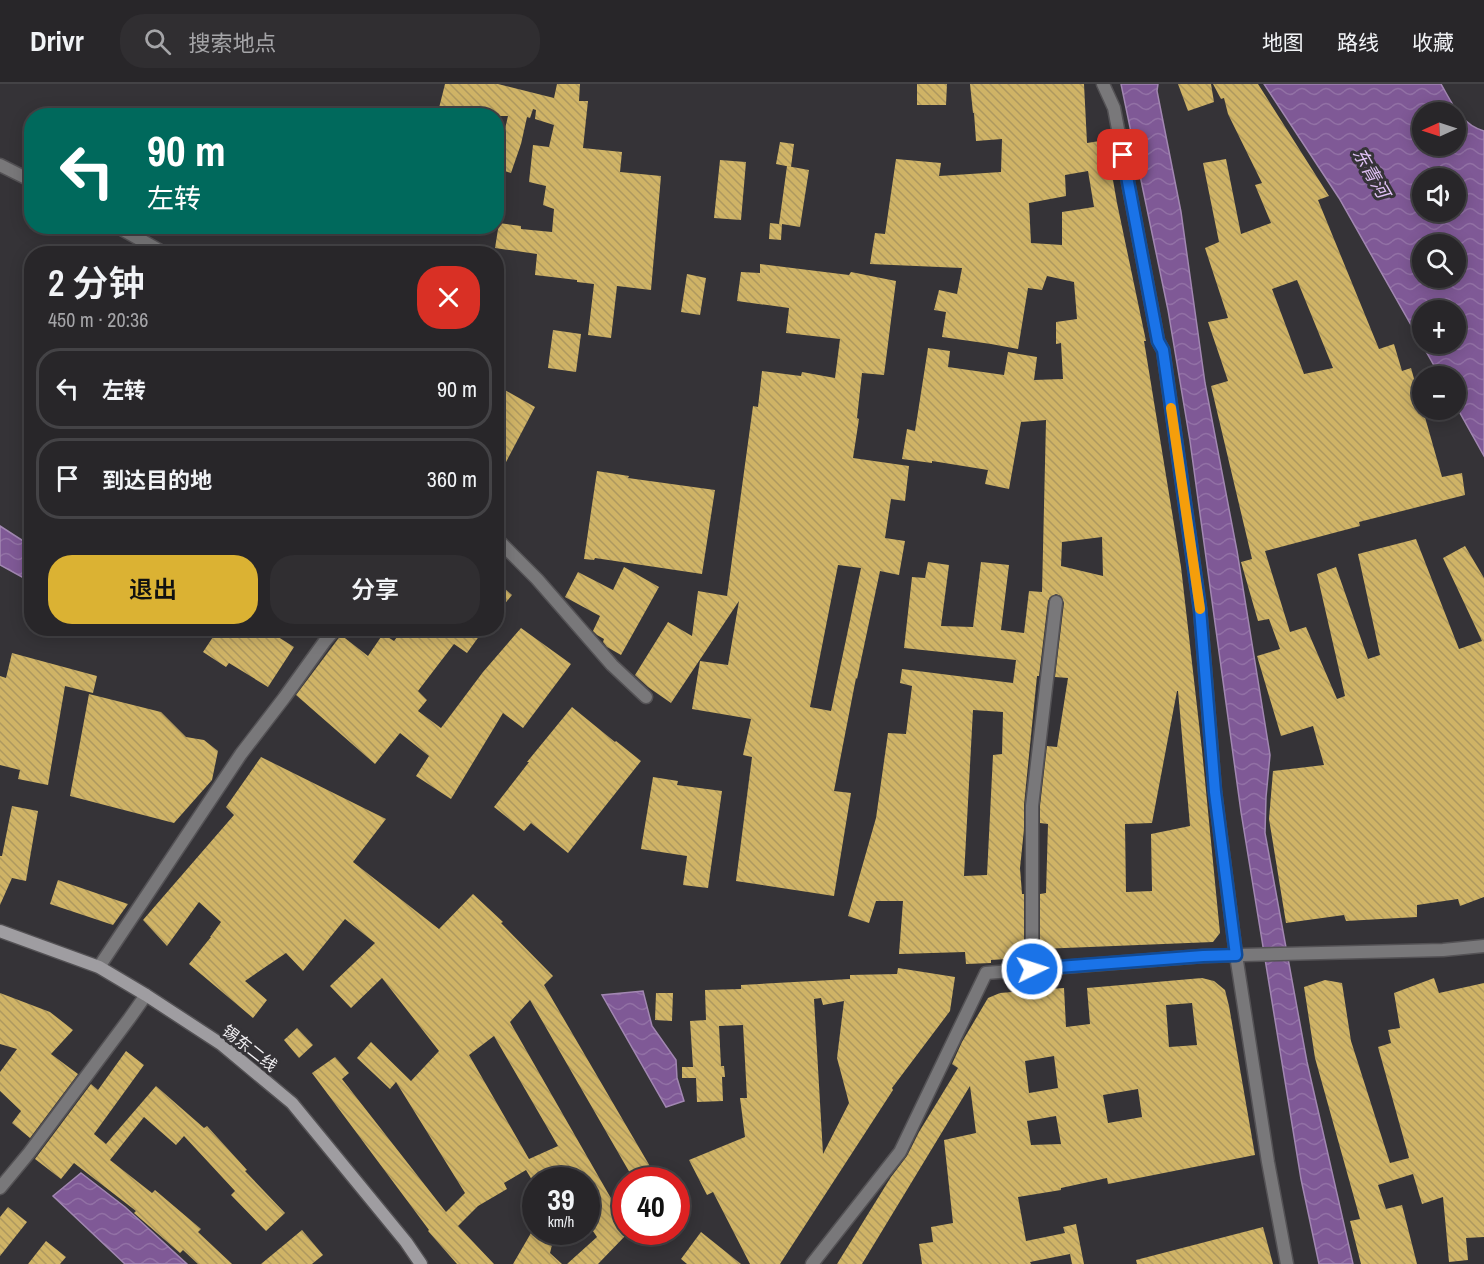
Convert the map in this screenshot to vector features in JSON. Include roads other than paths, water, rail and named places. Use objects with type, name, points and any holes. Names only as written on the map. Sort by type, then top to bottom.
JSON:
[{"type":"main road","name":"锡东二线","points":[[0,931],[99,967],[221,1044],[292,1103],[406,1242],[421,1264]]},
{"type":"street","points":[[1103,84],[1114,108],[1158,341],[1163,350],[1200,609],[1215,792],[1236,955],[1268,1162],[1287,1264]]},
{"type":"street","points":[[0,165],[24,177]]},
{"type":"street","points":[[130,234],[152,246]]},
{"type":"street","points":[[504,546],[537,579],[612,664],[646,697]]},
{"type":"street","points":[[1032,969],[1032,806],[1056,602]]},
{"type":"street","points":[[99,967],[241,754],[329,636]]},
{"type":"street","points":[[812,1264],[900,1152],[986,973],[1203,956],[1443,950],[1484,946]]},
{"type":"street","points":[[0,1188],[146,995]]},
{"type":"water","points":[[1121,84],[1158,84],[1157,91],[1181,212],[1205,383],[1237,551],[1270,755],[1265,833],[1307,1062],[1353,1264],[1319,1264],[1301,1179],[1241,812],[1190,441],[1168,310]]},
{"type":"water","name":"东青河","points":[[1264,84],[1441,84],[1451,102],[1412,102],[1412,156],[1466,156],[1466,122],[1484,131],[1484,456],[1464,420],[1466,420],[1466,366],[1434,366],[1428,354],[1466,354],[1466,300],[1412,300],[1412,327],[1339,198]]},
{"type":"water","points":[[0,526],[24,541],[24,578],[0,565]]},
{"type":"water","points":[[643,991],[652,1026],[676,1060],[677,1078],[684,1101],[666,1107],[602,995]]},
{"type":"water","points":[[81,1173],[125,1207],[187,1264],[125,1264],[53,1196]]}]
